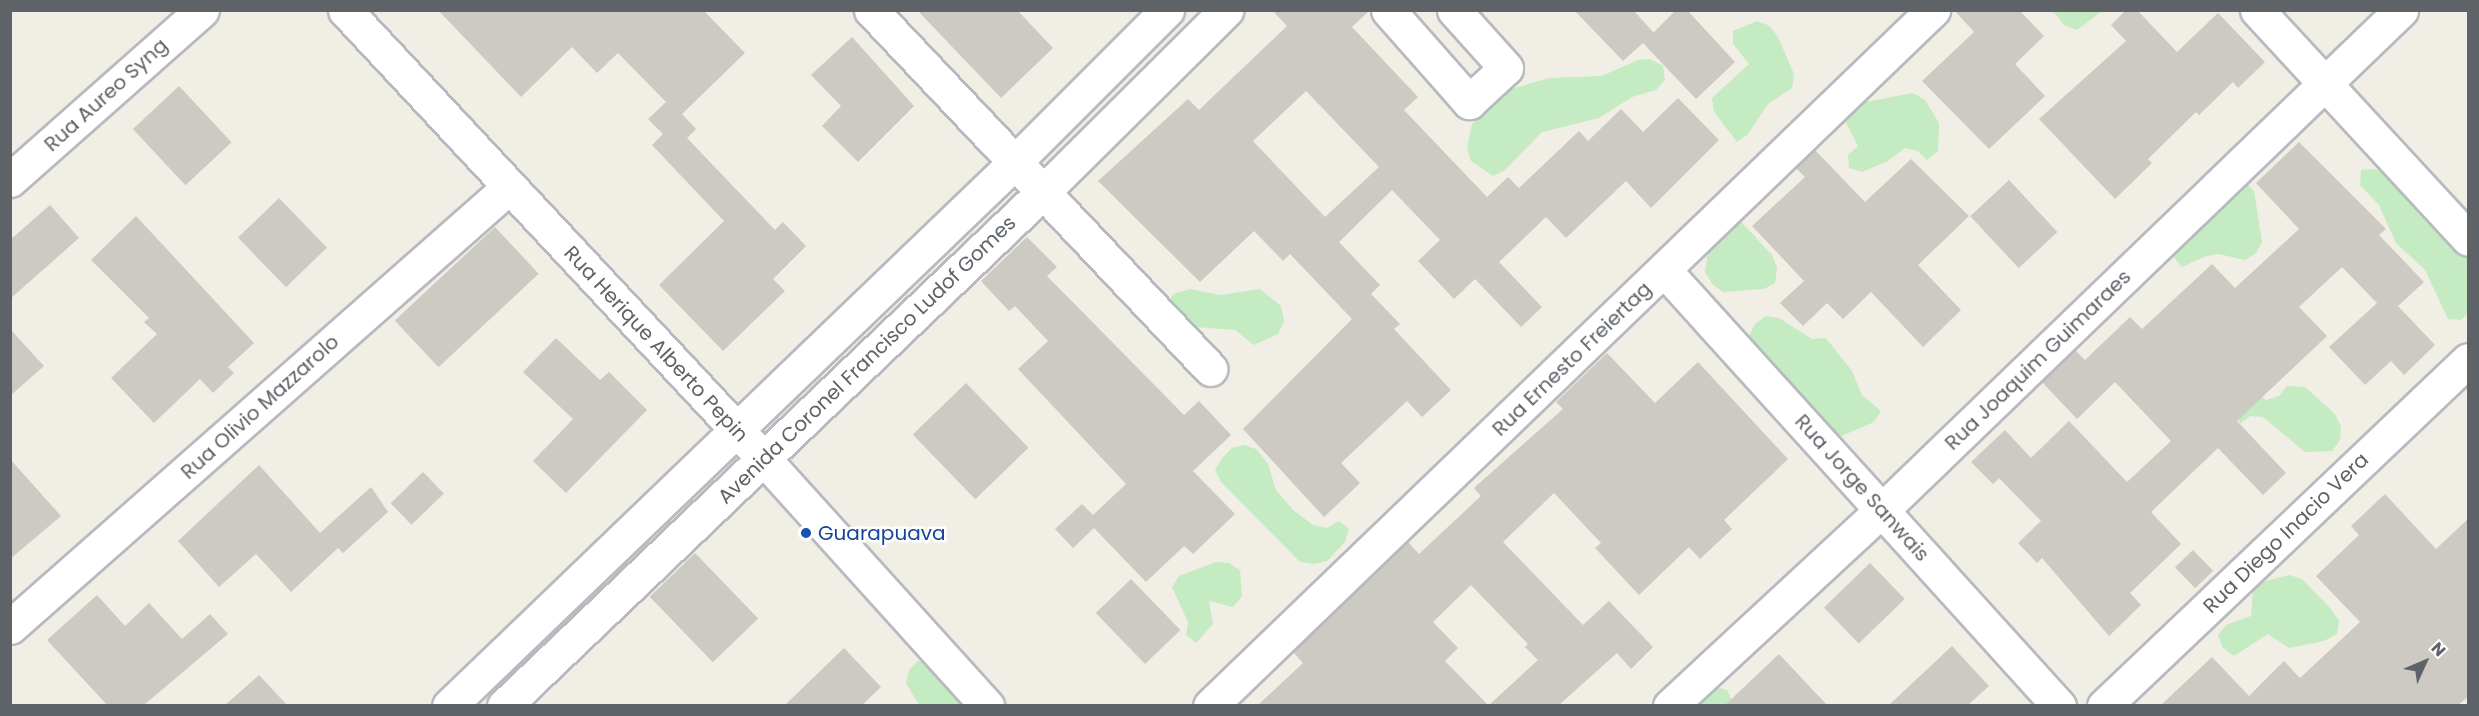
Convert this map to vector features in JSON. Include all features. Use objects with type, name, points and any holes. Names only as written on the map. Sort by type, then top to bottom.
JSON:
[{"type":"street","name":"Rua Aureo Syng","points":[[10,180],[202,10]]},
{"type":"street","name":"Rua Herique Alberto Pepin","points":[[345,10],[764,459],[987,705]]},
{"type":"street","points":[[871,10],[1013,164],[1210,369]]},
{"type":"street","name":"Avenida Coronel Francisco Ludof Gomes","points":[[449,705],[1013,164],[1167,10]]},
{"type":"street","name":"Avenida Coronel Francisco Ludof Gomes","points":[[504,705],[1042,193],[1226,10]]},
{"type":"street","points":[[1388,10],[1469,102],[1506,68],[1454,10]]},
{"type":"street","name":"Rua Ernesto Freiertag","points":[[1210,705],[1665,271],[1933,10]]},
{"type":"street","points":[[2257,10],[2469,239]]},
{"type":"street","name":"Rua Joaquim Guimaraes","points":[[1670,705],[1882,510],[2401,10]]},
{"type":"street","name":"Rua Olivio Mazzarolo","points":[[10,627],[508,187]]},
{"type":"street","name":"Rua Jorge Sanwais","points":[[1665,271],[2059,705]]},
{"type":"street","name":"Rua Diego Inacio Vera","points":[[2104,705],[2469,360]]},
{"type":"green space","points":[[2053,11],[2102,11],[2077,30],[2064,25]]},
{"type":"green space","points":[[1757,21],[1770,26],[1778,37],[1794,74],[1792,88],[1768,104],[1748,134],[1737,142],[1714,112],[1712,98],[1749,64],[1733,44],[1733,31]]},
{"type":"green space","points":[[1650,59],[1663,66],[1665,80],[1656,90],[1632,97],[1599,118],[1542,132],[1505,170],[1493,176],[1471,161],[1467,148],[1472,124],[1511,89],[1549,78],[1602,76],[1638,60]]},
{"type":"green space","points":[[1913,93],[1925,100],[1939,123],[1938,151],[1927,160],[1918,151],[1905,148],[1886,162],[1862,172],[1849,168],[1848,155],[1858,146],[1846,123],[1848,110],[1860,103]]},
{"type":"green space","points":[[2374,169],[2387,173],[2468,249],[2468,313],[2461,320],[2448,319],[2425,270],[2396,243],[2379,205],[2360,185],[2361,170]]},
{"type":"green space","points":[[2245,182],[2254,191],[2262,242],[2256,253],[2245,260],[2219,254],[2206,256],[2182,267],[2174,257],[2173,244]]},
{"type":"green space","points":[[1735,215],[1772,255],[1777,268],[1775,283],[1764,289],[1723,292],[1712,284],[1705,272],[1709,244]]},
{"type":"green space","points":[[1190,289],[1220,295],[1260,289],[1281,306],[1284,321],[1278,334],[1254,345],[1235,330],[1182,326],[1167,305],[1173,294]]},
{"type":"green space","points":[[1766,316],[1779,318],[1812,339],[1826,338],[1852,371],[1862,395],[1881,411],[1874,422],[1837,438],[1753,349],[1749,336],[1755,324]]},
{"type":"green space","points":[[2287,386],[2305,387],[2335,414],[2341,427],[2340,440],[2332,451],[2305,452],[2263,417],[2250,416],[2240,424],[2236,411],[2257,392],[2266,400],[2279,396]]},
{"type":"green space","points":[[1244,445],[1256,449],[1268,464],[1276,490],[1293,510],[1313,525],[1327,528],[1339,521],[1349,529],[1345,542],[1327,561],[1314,564],[1300,562],[1221,482],[1215,470],[1222,458],[1232,448]]},
{"type":"green space","points":[[1216,562],[1229,563],[1240,570],[1242,596],[1233,607],[1209,601],[1213,624],[1196,643],[1186,635],[1188,622],[1172,587],[1179,576]]},
{"type":"green space","points":[[2289,575],[2302,579],[2331,609],[2339,621],[2337,634],[2324,641],[2289,648],[2268,634],[2234,656],[2223,648],[2218,635],[2226,625],[2251,616],[2253,590],[2262,582]]},
{"type":"green space","points":[[932,659],[976,705],[919,705],[906,683],[909,670],[918,661]]},
{"type":"green space","points":[[1715,687],[1727,690],[1734,705],[1688,706]]},
{"type":"building","points":[[438,10],[703,10],[745,53],[682,114],[696,129],[687,138],[775,230],[783,222],[806,246],[773,279],[785,291],[723,351],[659,285],[724,221],[652,145],[663,134],[648,119],[666,102],[618,53],[597,73],[572,47],[521,97]]},
{"type":"building","points":[[917,10],[1017,10],[1053,48],[1001,98]]},
{"type":"building","points":[[1272,10],[1370,10],[1352,27],[1418,97],[1404,110],[1487,197],[1508,177],[1519,188],[1579,131],[1588,141],[1621,109],[1643,132],[1678,98],[1719,140],[1651,208],[1626,181],[1566,238],[1546,217],[1499,262],[1542,307],[1521,327],[1475,279],[1454,299],[1418,261],[1440,240],[1392,190],[1339,242],[1380,285],[1371,294],[1400,324],[1394,329],[1451,390],[1422,417],[1407,401],[1341,463],[1360,483],[1324,517],[1243,429],[1352,319],[1290,254],[1283,261],[1254,231],[1200,282],[1098,181],[1188,99],[1199,110],[1287,26]],"holes":[[[1306,91],[1379,167],[1325,217],[1253,141]]]},
{"type":"building","points":[[1574,10],[1633,10],[1654,33],[1623,61]]},
{"type":"building","points":[[1676,10],[1687,10],[1735,62],[1696,99],[1643,43]]},
{"type":"building","points":[[1954,10],[2019,10],[2044,36],[2015,64],[2045,96],[1989,149],[1922,81],[1974,32]]},
{"type":"building","points":[[2126,10],[2137,10],[2177,52],[2218,13],[2265,62],[2238,88],[2233,82],[2199,115],[2196,112],[2148,159],[2152,163],[2115,199],[2039,119],[2126,41],[2111,25]]},
{"type":"building","points":[[852,37],[914,106],[858,162],[822,126],[841,106],[811,75]]},
{"type":"building","points":[[179,86],[232,142],[185,185],[133,129]]},
{"type":"building","points":[[2299,142],[2386,229],[2379,235],[2424,282],[2398,306],[2435,345],[2404,375],[2391,361],[2365,385],[2329,347],[2377,303],[2342,267],[2299,307],[2327,336],[2237,421],[2286,473],[2263,495],[2218,448],[2151,512],[2181,544],[2130,593],[2141,605],[2109,636],[2042,558],[2037,563],[2018,543],[2041,521],[1999,478],[1993,484],[1971,462],[2005,430],[2031,458],[2069,421],[2127,482],[2171,441],[2115,382],[2077,419],[2042,382],[2075,350],[2085,360],[2130,317],[2142,329],[2212,264],[2235,288],[2299,229],[2256,183]]},
{"type":"building","points":[[1815,150],[1865,202],[1911,159],[1969,216],[1918,265],[1961,310],[1923,347],[1871,292],[1843,319],[1827,303],[1803,326],[1780,303],[1804,281],[1752,226],[1805,177],[1796,168]]},
{"type":"building","points":[[2009,180],[2057,232],[2019,268],[1970,216]]},
{"type":"building","points":[[279,198],[327,248],[286,287],[238,238]]},
{"type":"building","points":[[50,205],[79,238],[10,299],[10,240]]},
{"type":"building","points":[[136,216],[254,343],[228,367],[234,373],[213,393],[200,379],[154,423],[111,378],[157,334],[144,322],[149,318],[91,260]]},
{"type":"building","points":[[495,227],[539,274],[438,367],[395,320]]},
{"type":"building","points":[[1027,237],[1057,267],[1047,276],[1184,415],[1199,401],[1231,435],[1193,471],[1235,514],[1193,554],[1184,546],[1146,582],[1094,528],[1073,548],[1055,529],[1082,504],[1093,515],[1126,484],[1018,369],[1048,341],[1015,306],[1009,311],[981,281]]},
{"type":"building","points":[[10,329],[44,366],[10,396]]},
{"type":"building","points":[[556,338],[600,380],[609,372],[647,410],[566,493],[533,461],[573,419],[523,372]]},
{"type":"building","points":[[1607,353],[1655,403],[1698,362],[1788,459],[1724,520],[1732,529],[1700,559],[1689,547],[1639,595],[1595,548],[1601,543],[1554,493],[1503,542],[1583,625],[1609,601],[1653,647],[1631,669],[1617,653],[1559,705],[1489,705],[1538,660],[1525,647],[1528,644],[1471,585],[1433,622],[1458,648],[1445,661],[1488,705],[1258,705],[1303,663],[1293,652],[1408,542],[1419,554],[1481,496],[1474,488],[1563,409],[1556,402]]},
{"type":"building","points":[[966,383],[1029,448],[975,499],[913,434]]},
{"type":"building","points":[[10,459],[61,516],[10,559]]},
{"type":"building","points":[[259,465],[320,533],[371,487],[388,512],[343,553],[338,548],[291,592],[256,554],[219,587],[178,541]]},
{"type":"building","points":[[423,472],[444,494],[411,525],[391,503]]},
{"type":"building","points":[[2385,494],[2436,549],[2469,518],[2469,696],[2458,705],[2161,705],[2212,657],[2249,696],[2284,661],[2300,678],[2360,622],[2316,576],[2359,535],[2351,526]]},
{"type":"building","points":[[2193,550],[2213,571],[2195,588],[2175,567]]},
{"type":"building","points":[[695,553],[758,618],[713,662],[650,597]]},
{"type":"building","points":[[1870,563],[1905,599],[1859,643],[1824,607]]},
{"type":"building","points":[[1131,579],[1180,630],[1145,664],[1096,613]]},
{"type":"building","points":[[97,595],[125,626],[149,603],[182,639],[210,614],[228,634],[144,705],[107,705],[47,640]]},
{"type":"building","points":[[1952,646],[1989,686],[1968,705],[1889,705]]},
{"type":"building","points":[[844,648],[881,687],[862,705],[785,705]]},
{"type":"building","points":[[1779,654],[1827,705],[1725,705]]},
{"type":"building","points":[[259,675],[287,705],[225,705]]},
{"type":"place","name":"Guarapuava","points":[[806,533]]}]
